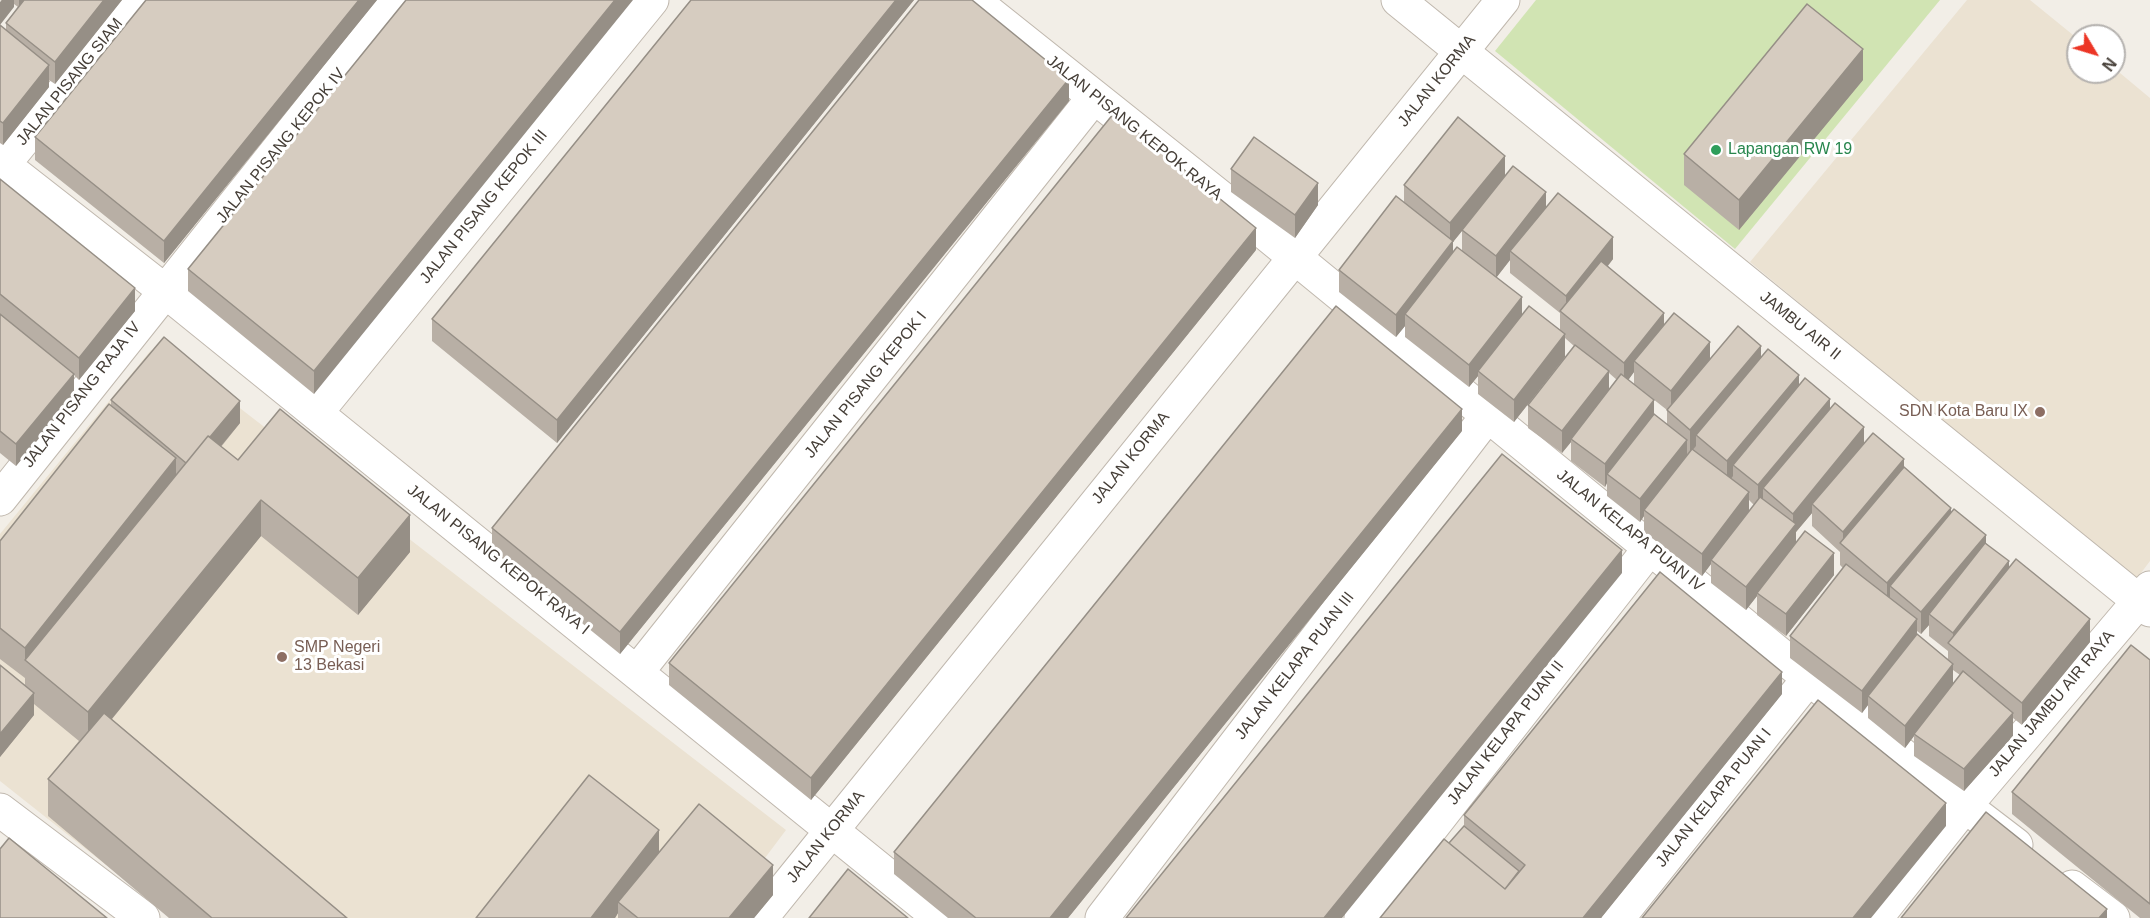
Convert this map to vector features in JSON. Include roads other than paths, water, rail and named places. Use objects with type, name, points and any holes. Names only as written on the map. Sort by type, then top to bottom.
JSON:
[{"type":"street","name":"JALAN PISANG SIAM","points":[[2,164],[138,0]]},
{"type":"street","name":"JALAN PISANG KEPOK IV","points":[[165,291],[397,0]]},
{"type":"street","name":"JALAN PISANG KEPOK III","points":[[316,414],[652,0]]},
{"type":"street","name":"JALAN PISANG KEPOK RAYA","points":[[973,0],[1294,256]]},
{"type":"street","name":"JAMBU AIR II","points":[[1398,0],[2146,600]]},
{"type":"street","name":"JALAN KORMA","points":[[761,918],[1503,0]]},
{"type":"street","name":"JALAN PISANG KEPOK I","points":[[637,672],[1094,97]]},
{"type":"street","name":"JALAN PISANG KEPOK RAYA I","points":[[2,164],[165,291],[940,918]]},
{"type":"street","name":"JALAN KELAPA PUAN IV","points":[[1294,256],[1965,806],[2113,918]]},
{"type":"street","name":"JALAN PISANG RAJA IV","points":[[4,486],[165,291]]},
{"type":"street","name":"JALAN KELAPA PUAN III","points":[[1102,918],[1488,415]]},
{"type":"street","points":[[481,546],[503,519]]},
{"type":"street","name":"JALAN KELAPA PUAN II","points":[[1361,918],[1650,548]]},
{"type":"street","name":"JALAN JAMBU AIR RAYA","points":[[1876,918],[1965,806],[2146,600]]},
{"type":"street","name":"JALAN KELAPA PUAN I","points":[[1618,918],[1809,678]]},
{"type":"street","points":[[0,810],[143,918]]},
{"type":"place","name":"Lapangan RW 19","points":[[1716,150]]},
{"type":"place","name":"SDN Kota Baru IX","points":[[2040,412]]},
{"type":"place","name":"SMP Negeri 13 Bekasi","points":[[282,657]]}]
